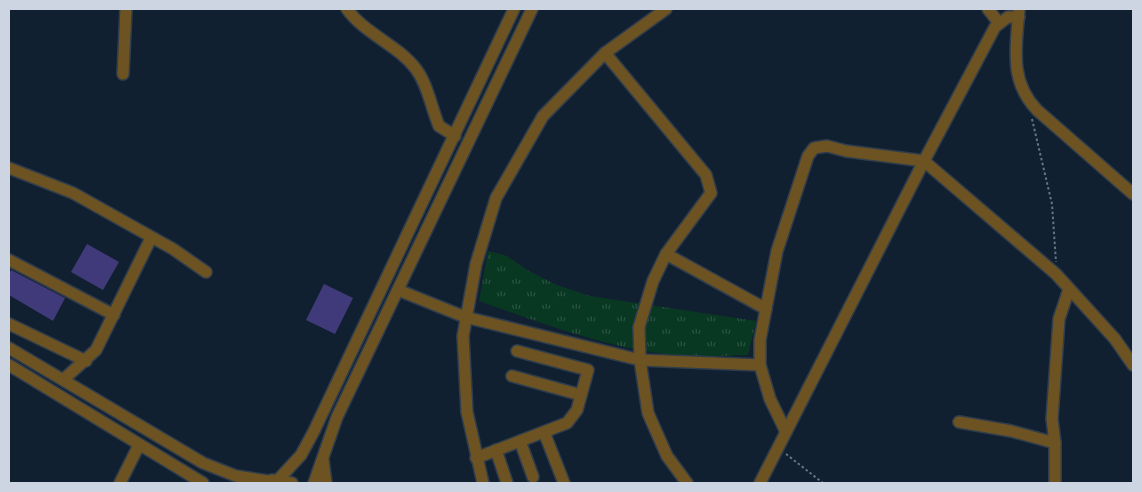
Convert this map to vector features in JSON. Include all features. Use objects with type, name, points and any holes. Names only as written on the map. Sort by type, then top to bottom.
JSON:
[{"type":"street","points":[[123,74],[126,9]]},
{"type":"street","points":[[347,9],[357,22],[412,64],[425,85],[439,126],[455,136]]},
{"type":"street","points":[[270,481],[301,455],[314,431],[514,9]]},
{"type":"street","points":[[314,483],[338,417],[532,9]]},
{"type":"street","points":[[483,483],[476,458],[464,392],[462,354],[465,317],[476,264],[496,198],[543,116],[605,54],[666,9]]},
{"type":"street","points":[[988,9],[999,23]]},
{"type":"street","points":[[760,483],[924,161],[999,23],[1019,13],[1015,65],[1022,90],[1031,104],[1133,194]]},
{"type":"street","points":[[605,54],[706,175],[711,193],[666,254],[653,281],[639,327],[640,360],[648,413],[667,456],[687,483]]},
{"type":"street","points":[[786,432],[770,399],[760,365],[760,340],[777,251],[808,156],[814,148],[827,146],[846,151],[924,161],[1056,274],[1115,339],[1133,364]]},
{"type":"street","points":[[9,168],[73,193],[186,256],[206,272]]},
{"type":"street","points":[[64,379],[96,350],[151,238]]},
{"type":"street","points":[[666,254],[766,310]]},
{"type":"street","points":[[9,260],[114,316]]},
{"type":"street","points":[[1055,483],[1055,443],[1052,419],[1059,319],[1069,288]]},
{"type":"street","points":[[398,290],[465,317],[640,360],[760,365]]},
{"type":"street","points":[[9,324],[86,361]]},
{"type":"street","points":[[9,348],[64,379],[202,463],[236,476],[292,483]]},
{"type":"street","points":[[476,458],[544,432],[571,419],[577,410],[588,370],[517,351]]},
{"type":"street","points":[[9,365],[203,483]]},
{"type":"street","points":[[512,376],[582,395]]},
{"type":"street","points":[[959,422],[1011,431],[1055,443]]},
{"type":"street","points":[[544,432],[564,483]]},
{"type":"street","points":[[520,441],[533,477]]},
{"type":"street","points":[[120,483],[139,444]]},
{"type":"street","points":[[496,450],[507,483]]},
{"type":"street","points":[[323,457],[326,483]]},
{"type":"path","points":[[1031,104],[1032,118],[1052,210],[1056,274]]},
{"type":"path","points":[[778,448],[823,483]]},
{"type":"green space","points":[[488,251],[507,256],[529,271],[557,285],[590,296],[756,321],[748,355],[685,356],[640,350],[570,332],[479,301]]},
{"type":"building","points":[[87,244],[119,262],[103,290],[71,272]]},
{"type":"building","points":[[11,270],[65,298],[53,321],[9,295],[9,274]]},
{"type":"building","points":[[324,284],[353,298],[335,334],[306,320]]}]
